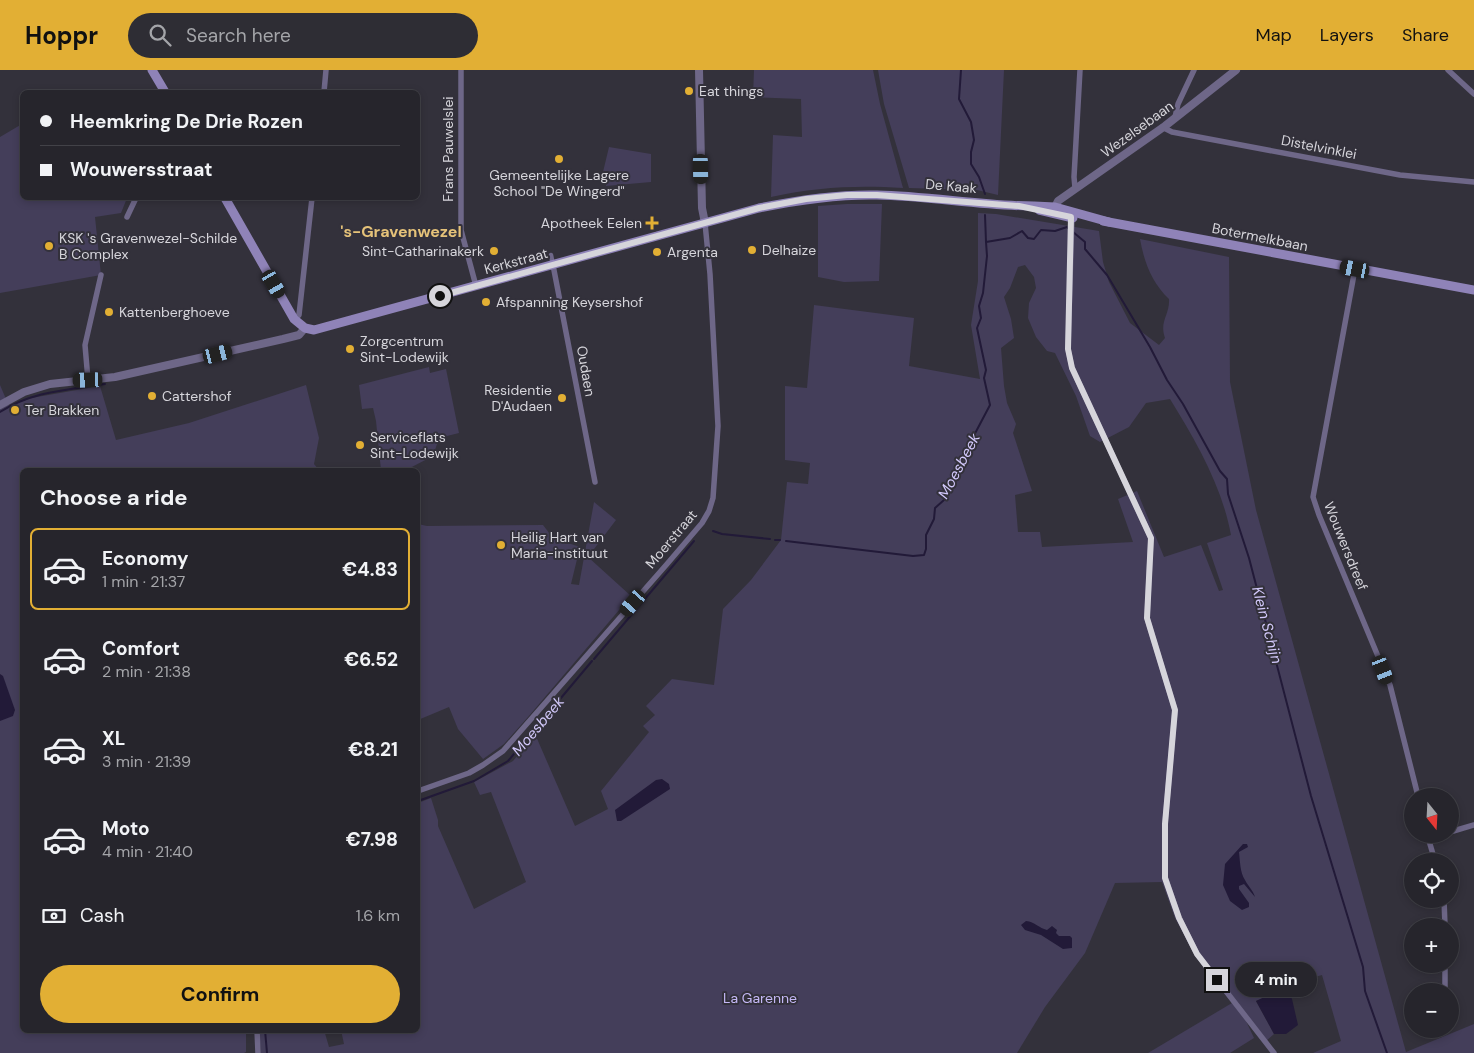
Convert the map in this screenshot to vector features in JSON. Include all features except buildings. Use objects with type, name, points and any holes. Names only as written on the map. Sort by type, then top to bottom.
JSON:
[{"type":"main road","points":[[152,70],[164,90]]},
{"type":"main road","name":"De Kaak","points":[[705,223],[763,207],[806,199],[847,195],[907,196],[989,204]]},
{"type":"main road","points":[[226,200],[296,317],[305,328]]},
{"type":"main road","name":"Botermelkbaan","points":[[989,204],[1055,207],[1072,215]]},
{"type":"main road","name":"Botermelkbaan","points":[[1019,206],[1474,292]]},
{"type":"main road","name":"Kerkstraat","points":[[305,328],[320,329],[705,223]]},
{"type":"street","points":[[324,90],[326,70]]},
{"type":"street","name":"Frans Pauwelslei","points":[[461,70],[461,230],[476,286]]},
{"type":"street","points":[[699,70],[702,208],[705,223]]},
{"type":"street","points":[[1075,188],[1080,70]]},
{"type":"street","points":[[1175,117],[1178,104],[1194,70]]},
{"type":"street","name":"Wezelsebaan","points":[[1055,207],[1058,201],[1075,188],[1162,128],[1236,70]]},
{"type":"street","points":[[1448,70],[1474,94]]},
{"type":"street","name":"Distelvinklei","points":[[1162,128],[1172,132],[1400,175],[1474,182]]},
{"type":"street","points":[[127,217],[135,200]]},
{"type":"street","points":[[296,317],[312,200]]},
{"type":"street","points":[[1072,215],[1068,349],[1072,368],[1151,538],[1147,618],[1175,710],[1165,824],[1165,878],[1179,918],[1197,954],[1274,1053]]},
{"type":"street","name":"Moerstraat","points":[[420,790],[469,773],[503,751],[667,564],[702,523],[709,511],[713,498],[718,426],[710,274],[705,223]]},
{"type":"street","points":[[550,255],[553,265]]},
{"type":"street","name":"Oudaen","points":[[553,265],[595,482]]},
{"type":"street","name":"Wouwersdreef","points":[[1355,269],[1313,497],[1390,685],[1416,788]]},
{"type":"street","points":[[88,380],[85,345],[101,275]]},
{"type":"street","points":[[0,405],[24,392],[37,388],[59,383],[116,377],[179,364],[283,339],[296,328],[305,328]]},
{"type":"street","points":[[1459,830],[1474,826]]},
{"type":"street","points":[[257,1033],[258,1053]]},
{"type":"green space","points":[[754,70],[873,70],[880,104],[903,188],[837,188],[771,197],[773,135],[802,137],[801,99],[753,97]]},
{"type":"green space","points":[[878,70],[1004,70],[998,195],[977,190],[909,188],[884,104]]},
{"type":"green space","name":"KSK 's Gravenwezel-Schilde B Complex","points":[[20,125],[20,200],[126,200],[121,213],[95,217],[101,275],[0,293],[0,137]]},
{"type":"green space","points":[[609,147],[651,154],[651,182],[606,186],[606,173],[603,172]]},
{"type":"green space","points":[[882,204],[879,281],[844,282],[818,277],[818,206]]},
{"type":"green space","name":"La Garenne","points":[[978,213],[996,214],[1099,231],[1103,262],[1109,282],[1130,323],[1159,345],[1165,338],[1163,327],[1169,299],[1153,279],[1140,239],[1229,257],[1230,382],[1256,510],[1406,1052],[1440,1038],[1459,1038],[1459,1030],[1474,1024],[1474,1053],[1313,1053],[1341,1041],[1322,975],[1298,982],[1256,1001],[1274,1034],[1265,1042],[1247,1019],[1246,1021],[1254,1038],[1230,1053],[1148,1053],[1232,1003],[1195,955],[1175,918],[1162,882],[1115,883],[1085,953],[1045,1007],[1017,1053],[261,1053],[259,1033],[325,1033],[329,1047],[344,1044],[342,1033],[420,1033],[420,802],[431,798],[438,826],[474,909],[526,882],[491,792],[480,795],[474,782],[513,761],[535,734],[575,826],[608,809],[601,791],[649,732],[643,726],[655,715],[646,706],[672,679],[714,685],[723,609],[751,580],[781,540],[787,482],[808,484],[810,463],[785,460],[785,386],[807,388],[814,305],[914,318],[909,366],[980,379],[971,325],[978,281]],"holes":[[[1025,265],[1034,277],[1036,288],[1029,303],[1028,318],[1036,337],[1047,351],[1055,353],[1076,396],[1090,436],[1100,442],[1129,427],[1146,403],[1170,399],[1207,464],[1227,517],[1231,535],[1207,543],[1223,590],[1219,591],[1201,545],[1164,557],[1137,491],[1118,499],[1133,542],[1042,547],[1040,532],[1018,532],[1015,495],[1032,491],[1013,433],[1016,424],[1007,403],[1001,348],[1014,338],[1011,319],[1004,297],[1010,288],[1018,267]]]},
{"type":"green space","points":[[429,367],[430,373],[446,369],[459,433],[439,438],[433,456],[410,468],[381,468],[373,408],[362,409],[359,385]]},
{"type":"green space","points":[[0,385],[9,406],[31,398],[100,386],[116,440],[189,423],[306,385],[319,438],[314,464],[317,468],[20,468],[20,1033],[246,1033],[246,1052],[0,1053]]},
{"type":"green space","name":"Heilig Hart van Maria-instituut","points":[[594,502],[616,520],[588,557],[631,596],[504,744],[483,759],[458,729],[449,707],[420,719],[420,524],[427,526],[543,525],[553,538],[580,547],[571,584],[579,585]]},
{"type":"shaded area","points":[[0,674],[3,676],[15,710],[13,716],[0,721]]},
{"type":"shaded area","points":[[662,779],[669,784],[670,789],[621,821],[617,821],[615,810],[656,780]]},
{"type":"shaded area","points":[[1243,844],[1247,844],[1248,847],[1239,852],[1241,870],[1255,897],[1244,884],[1239,886],[1239,889],[1249,903],[1249,907],[1242,910],[1230,901],[1223,885],[1225,864]]},
{"type":"shaded area","points":[[1026,921],[1047,930],[1052,926],[1057,930],[1056,933],[1059,936],[1070,936],[1072,938],[1072,948],[1063,949],[1041,935],[1025,930],[1021,925]]},
{"type":"shaded area","points":[[1285,988],[1292,999],[1298,1025],[1286,1034],[1274,1034],[1256,1001]]},
{"type":"waterway","name":"Klein Schijn","points":[[961,70],[959,99],[971,122],[974,140],[971,164],[979,177],[985,194]]},
{"type":"waterway","name":"Klein Schijn","points":[[985,215],[986,242],[1010,238],[1022,231],[1028,238],[1034,239],[1041,230],[1055,231],[1068,228]]},
{"type":"waterway","name":"Klein Schijn","points":[[1073,232],[1085,242],[1085,249],[1107,275],[1220,471],[1227,479],[1228,494],[1249,558],[1311,796],[1363,967],[1365,991],[1387,1053]]},
{"type":"waterway","name":"Moesbeek","points":[[786,541],[913,556],[924,555],[926,535],[934,519],[935,508],[944,500],[951,479],[990,405],[984,378],[986,370],[977,328],[981,318],[979,306],[983,293],[987,256],[986,242]]},
{"type":"waterway","points":[[0,412],[38,395],[105,384]]},
{"type":"waterway","name":"Moesbeek","points":[[713,531],[722,534],[770,539]]},
{"type":"waterway","name":"Moesbeek","points":[[775,540],[780,540]]},
{"type":"waterway","name":"Moesbeek","points":[[594,659],[694,541]]},
{"type":"waterway","name":"Moesbeek","points":[[420,800],[474,781],[508,761],[592,661]]},
{"type":"waterway","name":"Moesbeek","points":[[265,1033],[267,1053]]},
{"type":"place","name":"Eat things","points":[[689,91]]},
{"type":"place","name":"Gemeentelijke Lagere School \"De Wingerd\"","points":[[559,159]]},
{"type":"place","name":"Apotheek Eelen","points":[[652,223]]},
{"type":"place","name":"KSK 's Gravenwezel-Schilde B Complex","points":[[49,246]]},
{"type":"place","name":"Delhaize","points":[[752,250]]},
{"type":"place","name":"Sint-Catharinakerk","points":[[494,251]]},
{"type":"place","name":"Argenta","points":[[657,252]]},
{"type":"place","name":"Afspanning Keysershof","points":[[486,302]]},
{"type":"place","name":"Kattenberghoeve","points":[[109,312]]},
{"type":"place","name":"Zorgcentrum Sint-Lodewijk","points":[[350,349]]},
{"type":"place","name":"Cattershof","points":[[152,396]]},
{"type":"place","name":"Residentie D'Audaen","points":[[562,398]]},
{"type":"place","name":"Ter Brakken","points":[[15,410]]},
{"type":"place","name":"Serviceflats Sint-Lodewijk","points":[[360,445]]},
{"type":"place","name":"Heilig Hart van Maria-instituut","points":[[501,545]]},
{"type":"district","name":"'s-Gravenwezel","points":[[401,231]]},
{"type":"route","points":[[440,296],[759,208],[806,199],[847,195],[907,196],[1019,206],[1071,217],[1068,349],[1072,368],[1151,538],[1147,618],[1175,710],[1165,824],[1165,878],[1179,918],[1197,954],[1217,980]]}]
